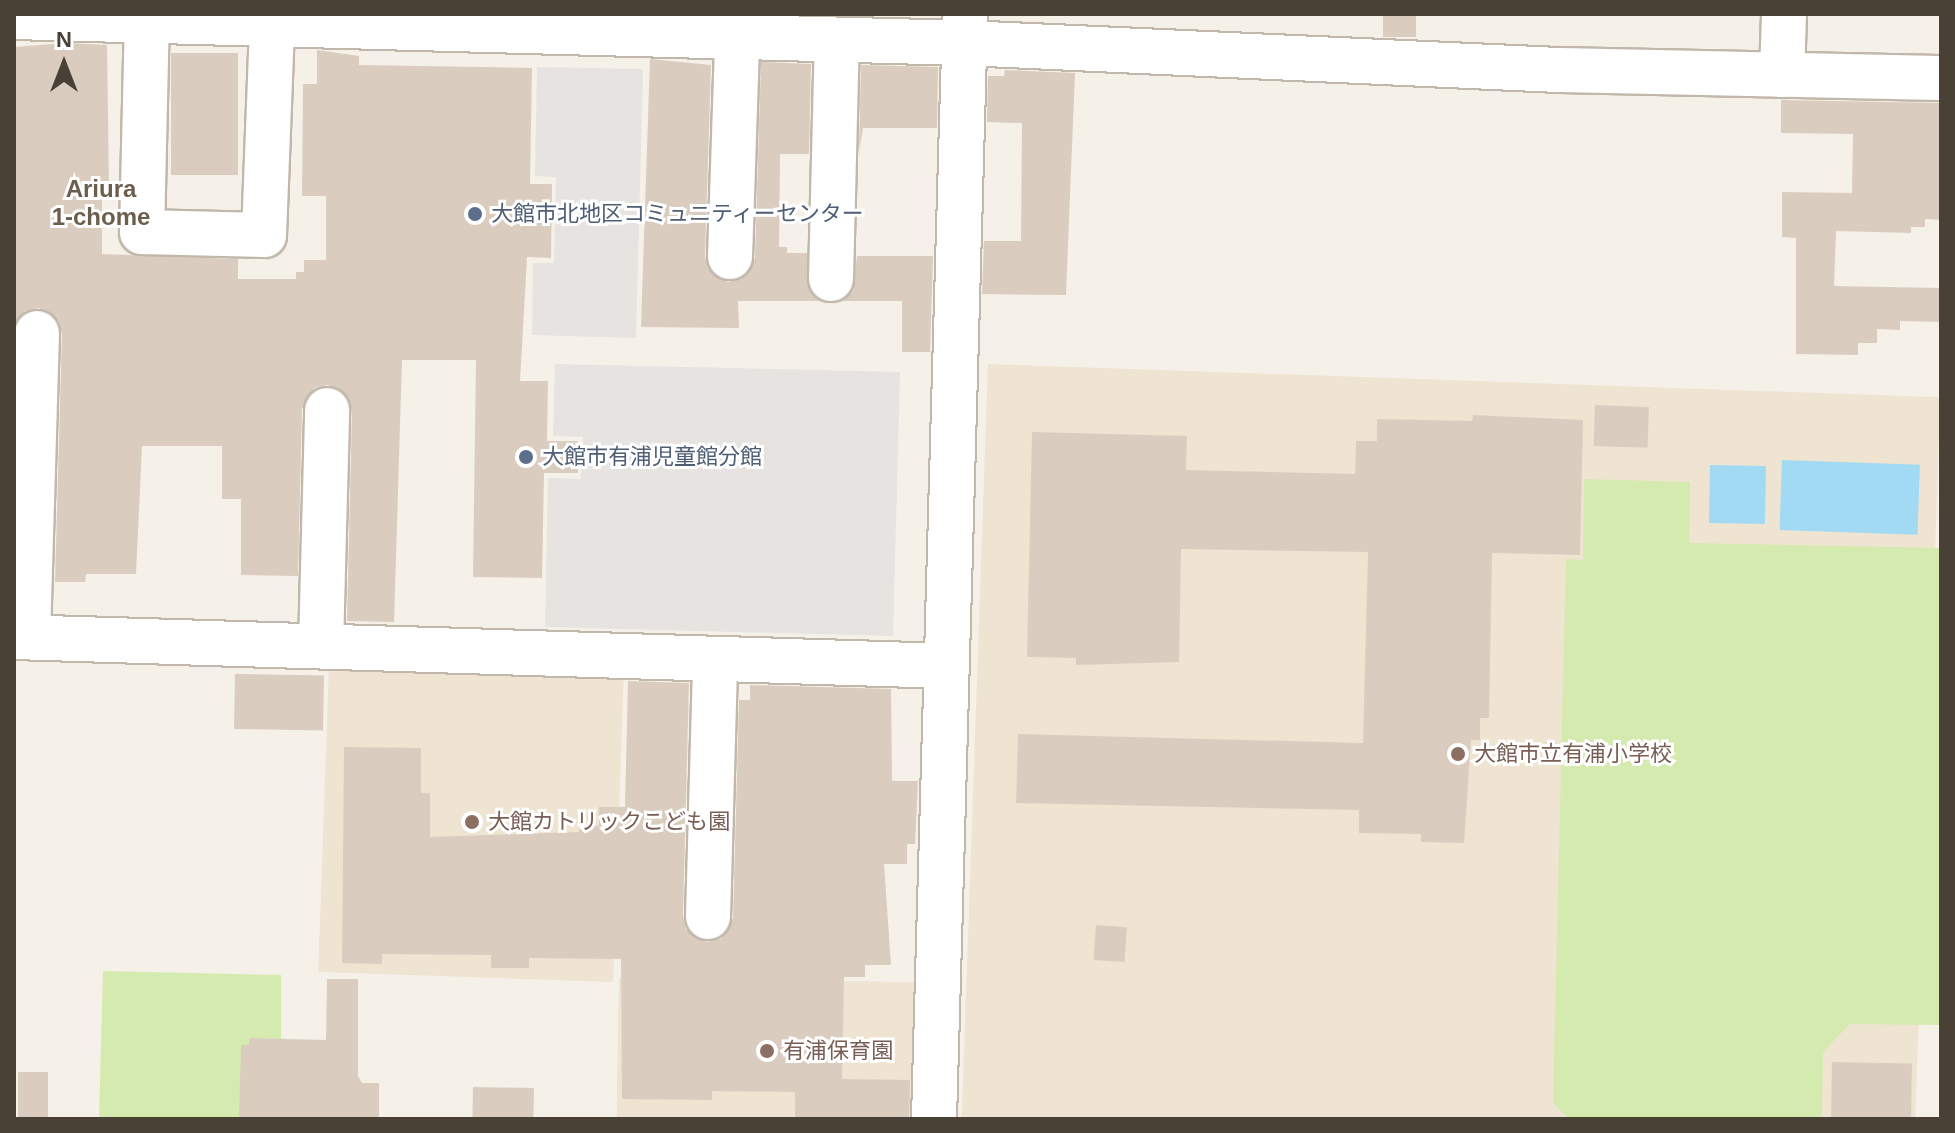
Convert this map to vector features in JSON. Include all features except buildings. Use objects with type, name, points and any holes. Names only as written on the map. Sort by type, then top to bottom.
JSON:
[{"type":"street","points":[[1782,75],[1784,14]]},
{"type":"street","points":[[14,17],[147,17],[272,25],[338,20],[738,26],[837,40],[964,28],[1558,70],[1941,78]]},
{"type":"street","points":[[147,17],[142,232],[264,235],[272,25]]},
{"type":"street","points":[[730,257],[738,26]]},
{"type":"street","points":[[934,1119],[964,28]]},
{"type":"street","points":[[831,279],[837,40]]},
{"type":"street","points":[[37,333],[21,637],[945,666]]},
{"type":"street","points":[[321,646],[327,410]]},
{"type":"street","points":[[708,917],[715,659]]},
{"type":"shaded area","points":[[537,67],[643,69],[636,338],[532,335],[533,263],[554,263],[556,177],[535,176]]},
{"type":"shaded area","points":[[555,364],[900,372],[893,636],[545,627],[548,478],[581,479],[583,437],[553,436]]},
{"type":"shaded area","name":"大館市立有浦小学校","points":[[988,364],[1940,397],[1915,1119],[962,1119]]},
{"type":"shaded area","name":"大館カトリックこども園","points":[[329,664],[624,674],[613,982],[318,972]]},
{"type":"shaded area","name":"有浦保育園","points":[[619,977],[919,982],[917,1119],[617,1119]]},
{"type":"green space","points":[[1584,479],[1690,482],[1689,543],[1941,548],[1941,1025],[1850,1024],[1823,1052],[1822,1119],[1569,1119],[1553,1103],[1566,559],[1583,560]]},
{"type":"green space","points":[[103,971],[281,975],[281,1041],[308,1119],[99,1119]]},
{"type":"water","points":[[1782,460],[1920,465],[1917,535],[1780,530]]},
{"type":"water","points":[[1710,465],[1766,466],[1765,524],[1709,523]]},
{"type":"place","name":"大館市北地区コミュニティーセンター","points":[[475,214]]},
{"type":"place","name":"大館市有浦児童館分館","points":[[526,457]]},
{"type":"place","name":"大館市立有浦小学校","points":[[1458,754]]},
{"type":"place","name":"大館カトリックこども園","points":[[472,822]]},
{"type":"place","name":"有浦保育園","points":[[767,1051]]},
{"type":"district","name":"Ariura 1-chome","points":[[101,203]]}]
